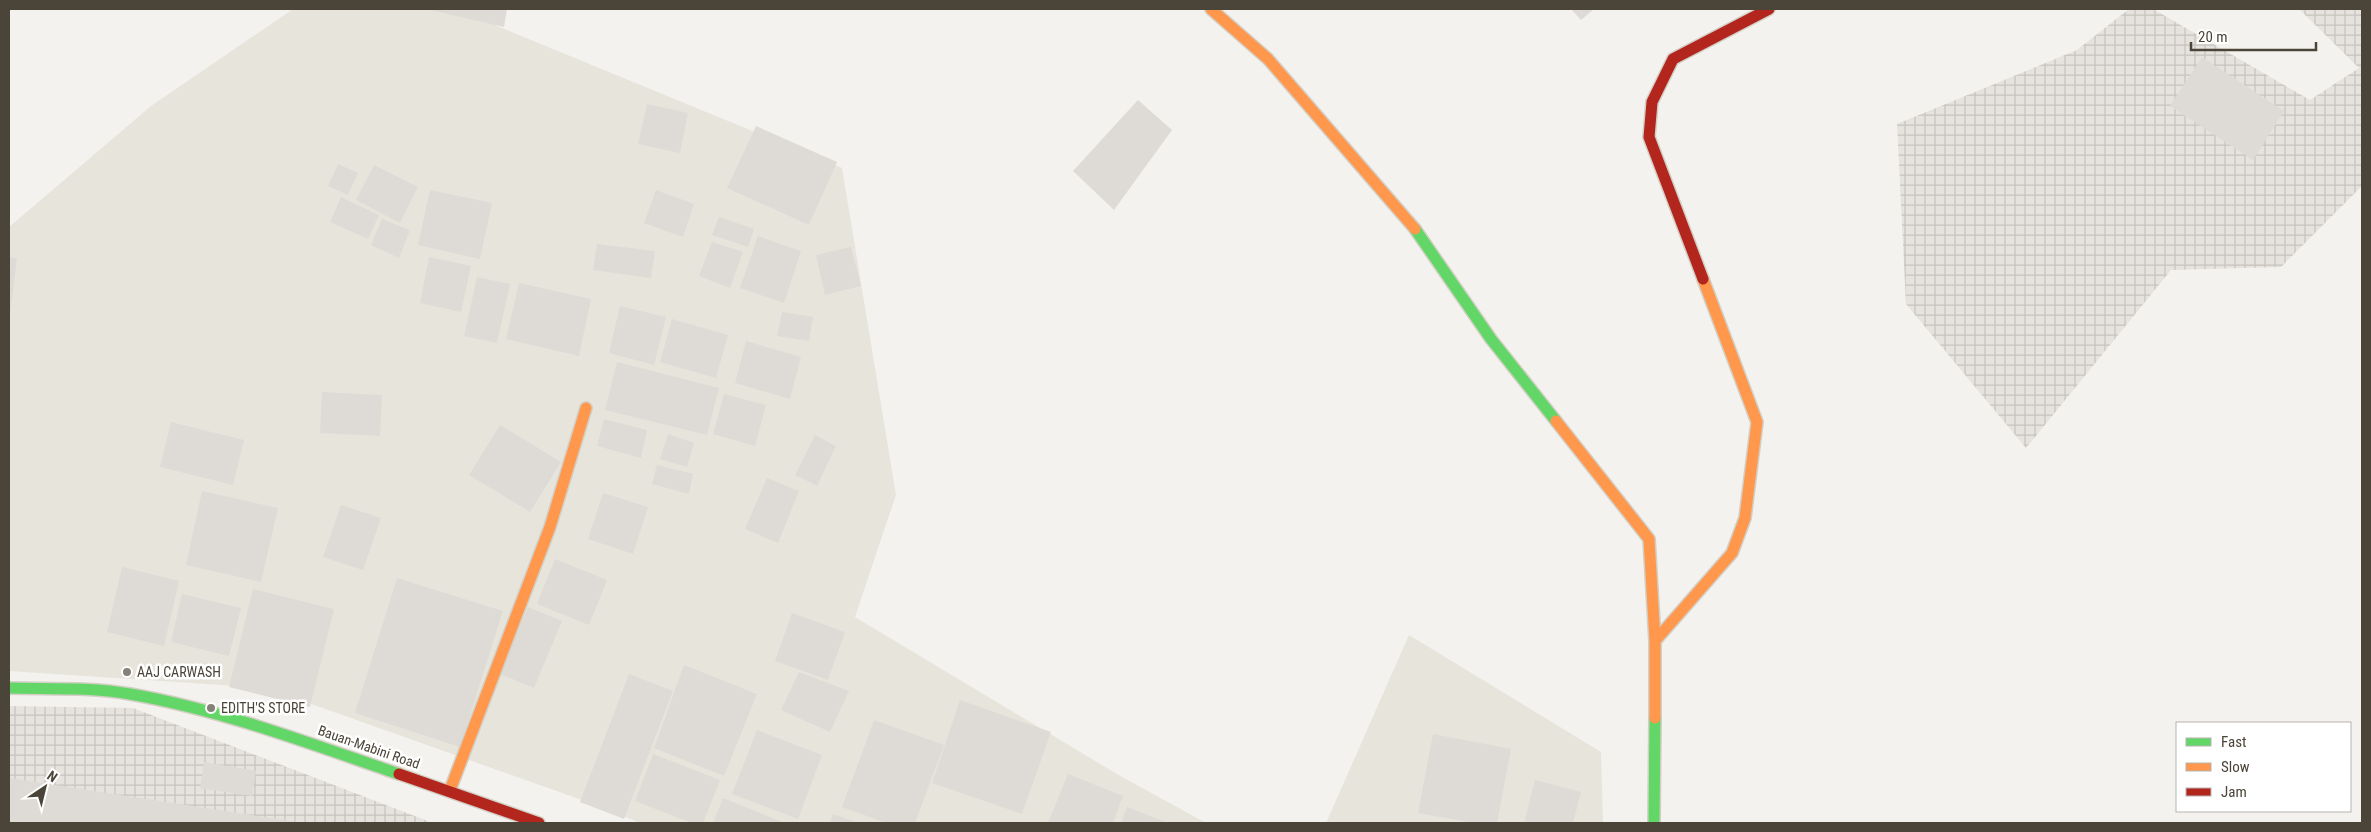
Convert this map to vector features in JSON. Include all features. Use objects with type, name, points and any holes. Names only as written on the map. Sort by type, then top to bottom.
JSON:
[{"type":"street","points":[[1211,9],[1268,59],[1408,219],[1491,339],[1649,539],[1655,640],[1654,823]]},
{"type":"street","points":[[1655,640],[1732,553],[1745,518],[1757,422],[1649,137],[1652,102],[1673,59],[1769,9]]},
{"type":"street","points":[[450,790],[550,527],[586,408]]},
{"type":"street","name":"Bauan-Mabini Road","points":[[9,688],[86,689],[129,694],[178,704],[298,739],[450,790],[539,823]]},
{"type":"shaded area","points":[[293,9],[456,9],[842,168],[896,495],[855,617],[1117,774],[1206,823],[640,823],[599,806],[266,688],[9,671],[9,227],[151,106]]},
{"type":"shaded area","points":[[2129,9],[2153,9],[2310,100],[2359,68],[2299,9],[2362,9],[2362,186],[2281,267],[2171,270],[2026,448],[1906,304],[1897,124],[2077,50]]},
{"type":"shaded area","points":[[1409,635],[1601,752],[1603,823],[1326,823]]},
{"type":"shaded area","points":[[9,706],[133,708],[433,823],[9,823]]},
{"type":"building","points":[[426,9],[507,9],[504,27]]},
{"type":"building","points":[[1571,9],[1594,9],[1581,20]]},
{"type":"building","points":[[2202,57],[2284,111],[2253,160],[2170,106]]},
{"type":"building","points":[[1138,100],[1172,130],[1114,210],[1073,171]]},
{"type":"building","points":[[647,104],[688,113],[680,153],[638,144]]},
{"type":"building","points":[[756,126],[837,162],[809,225],[727,188]]},
{"type":"building","points":[[338,164],[358,173],[348,195],[328,186]]},
{"type":"building","points":[[374,165],[418,187],[400,223],[356,200]]},
{"type":"building","points":[[430,190],[492,203],[480,259],[418,245]]},
{"type":"building","points":[[656,190],[694,204],[683,237],[644,223]]},
{"type":"building","points":[[341,197],[379,215],[368,239],[330,222]]},
{"type":"building","points":[[719,217],[754,229],[748,247],[712,235]]},
{"type":"building","points":[[382,219],[410,230],[399,258],[371,245]]},
{"type":"building","points":[[758,236],[801,251],[784,303],[740,288]]},
{"type":"building","points":[[712,242],[743,252],[730,288],[699,276]]},
{"type":"building","points":[[597,244],[655,251],[651,278],[593,270]]},
{"type":"building","points":[[851,247],[861,286],[825,295],[816,255]]},
{"type":"building","points":[[9,257],[17,258],[10,314],[9,314]]},
{"type":"building","points":[[429,257],[471,266],[461,312],[420,303]]},
{"type":"building","points":[[477,277],[510,284],[497,343],[464,336]]},
{"type":"building","points":[[519,283],[591,299],[579,356],[506,339]]},
{"type":"building","points":[[620,306],[666,317],[654,365],[609,353]]},
{"type":"building","points":[[782,312],[813,317],[809,341],[777,336]]},
{"type":"building","points":[[672,319],[728,335],[716,378],[660,362]]},
{"type":"building","points":[[746,341],[801,357],[790,399],[735,383]]},
{"type":"building","points":[[617,362],[719,388],[707,435],[605,410]]},
{"type":"building","points":[[322,392],[382,395],[380,436],[320,433]]},
{"type":"building","points":[[724,394],[766,405],[755,446],[713,434]]},
{"type":"building","points":[[604,419],[647,430],[641,458],[597,446]]},
{"type":"building","points":[[171,422],[244,440],[233,485],[160,467]]},
{"type":"building","points":[[500,425],[561,462],[530,512],[469,475]]},
{"type":"building","points":[[668,434],[694,443],[687,467],[660,459]]},
{"type":"building","points":[[815,435],[836,446],[817,486],[795,475]]},
{"type":"building","points":[[657,465],[693,474],[689,494],[652,484]]},
{"type":"building","points":[[767,478],[799,491],[778,543],[745,529]]},
{"type":"building","points":[[202,491],[278,508],[261,582],[186,565]]},
{"type":"building","points":[[603,493],[648,507],[633,554],[588,539]]},
{"type":"building","points":[[341,505],[381,518],[363,570],[323,557]]},
{"type":"building","points":[[555,559],[607,580],[589,625],[537,604]]},
{"type":"building","points":[[122,567],[179,581],[164,646],[107,632]]},
{"type":"building","points":[[397,578],[503,611],[460,747],[355,713]]},
{"type":"building","points":[[253,589],[334,609],[310,707],[229,687]]},
{"type":"building","points":[[182,594],[241,608],[229,656],[171,642]]},
{"type":"building","points":[[528,607],[562,621],[534,688],[500,674]]},
{"type":"building","points":[[792,613],[845,632],[828,680],[775,661]]},
{"type":"building","points":[[684,665],[757,694],[724,776],[654,748]]},
{"type":"building","points":[[799,672],[849,691],[830,732],[781,710]]},
{"type":"building","points":[[629,674],[673,691],[624,819],[580,802]]},
{"type":"building","points":[[960,700],[1051,732],[1022,814],[932,783]]},
{"type":"building","points":[[874,720],[944,745],[915,823],[886,823],[842,807]]},
{"type":"building","points":[[757,730],[822,755],[798,819],[732,794]]},
{"type":"building","points":[[1433,734],[1511,749],[1497,823],[1474,823],[1418,813]]},
{"type":"building","points":[[653,754],[720,780],[703,823],[692,823],[635,801]]},
{"type":"building","points":[[204,762],[256,771],[252,796],[200,788]]},
{"type":"building","points":[[1068,774],[1123,796],[1113,823],[1048,823]]},
{"type":"building","points":[[9,778],[297,822],[297,823],[9,823]]},
{"type":"building","points":[[1535,780],[1581,792],[1573,823],[1524,823]]},
{"type":"building","points":[[723,798],[785,823],[713,823]]},
{"type":"building","points":[[1127,807],[1168,823],[1121,823]]},
{"type":"building","points":[[833,814],[859,823],[830,823]]},
{"type":"traffic: fast","points":[[1415,229],[1491,339],[1556,421]]},
{"type":"traffic: fast","points":[[9,688],[100,690],[164,701],[232,718],[399,774]]},
{"type":"traffic: fast","points":[[1654,823],[1655,718]]},
{"type":"traffic: slow","points":[[1211,9],[1268,59],[1415,229]]},
{"type":"traffic: slow","points":[[1655,641],[1732,553],[1745,518],[1757,422],[1703,279]]},
{"type":"traffic: slow","points":[[450,790],[550,527],[586,408]]},
{"type":"traffic: slow","points":[[1556,421],[1649,539],[1655,641],[1655,718]]},
{"type":"traffic: jam","points":[[1703,279],[1649,137],[1652,102],[1673,59],[1769,9]]},
{"type":"traffic: jam","points":[[399,774],[539,823]]},
{"type":"place","name":"AAJ CARWASH","points":[[127,672]]},
{"type":"place","name":"EDITH'S STORE","points":[[211,708]]}]
